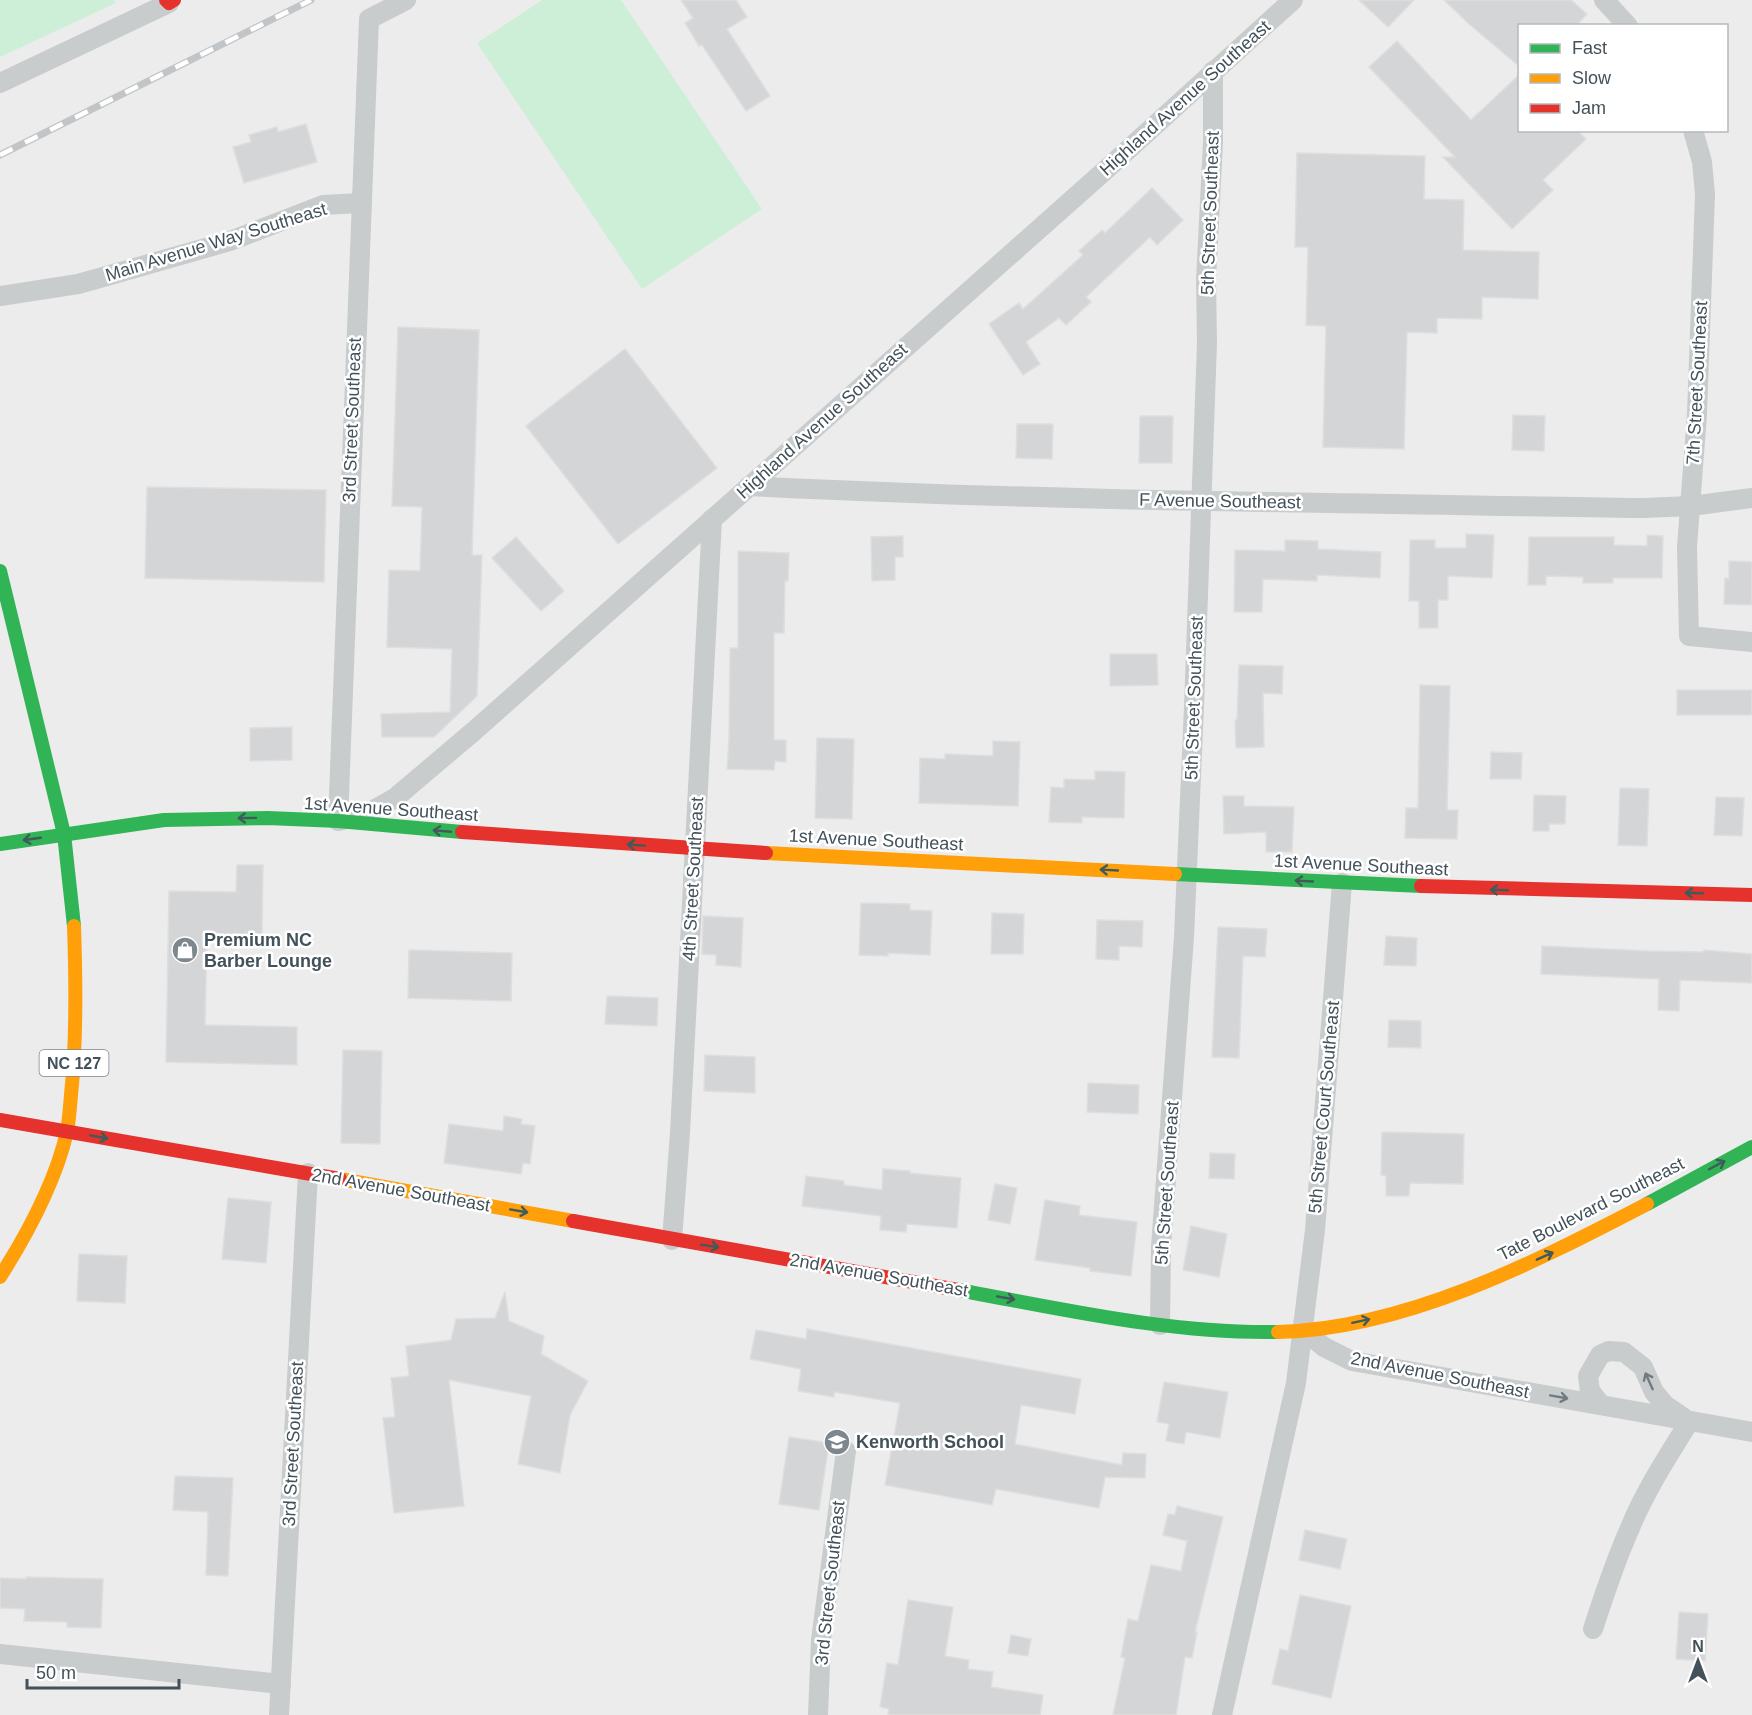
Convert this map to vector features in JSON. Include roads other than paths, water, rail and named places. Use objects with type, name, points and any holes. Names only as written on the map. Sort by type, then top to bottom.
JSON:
[{"type":"main road","name":"NC 127","points":[[0,571],[64,834],[74,911],[76,995],[74,1066],[67,1131],[57,1164],[39,1207],[18,1249],[0,1277]]},
{"type":"main road","name":"1st Avenue Southeast","points":[[0,844],[164,820],[268,818],[338,821],[695,849],[1186,875],[1508,890],[1752,896]]},
{"type":"main road","name":"2nd Avenue Southeast","points":[[0,1120],[1160,1325],[1263,1332],[1304,1330]]},
{"type":"main road","name":"Tate Boulevard Southeast","points":[[1304,1330],[1358,1322],[1396,1313],[1503,1274],[1595,1232],[1752,1147]]},
{"type":"street","name":"3rd Street Southeast","points":[[338,821],[369,19],[406,0]]},
{"type":"street","name":"Highland Avenue Southeast","points":[[338,821],[368,813],[395,798],[1110,166],[1293,0]]},
{"type":"street","points":[[1604,0],[1626,24]]},
{"type":"street","points":[[0,83],[170,1]]},
{"type":"street","name":"5th Street Southeast","points":[[1160,1325],[1161,1246],[1184,937],[1202,501],[1207,343],[1206,280],[1213,142],[1213,71]]},
{"type":"street","name":"7th Street Southeast","points":[[1694,132],[1702,162],[1705,194],[1697,414],[1687,547],[1689,636],[1752,642]]},
{"type":"street","name":"Main Avenue Way Southeast","points":[[0,296],[78,284],[230,241],[323,205],[361,203]]},
{"type":"street","name":"F Avenue Southeast","points":[[749,486],[1202,501],[1643,508],[1691,506],[1752,498]]},
{"type":"street","name":"4th Street Southeast","points":[[672,1240],[680,1133],[712,519]]},
{"type":"street","name":"5th Street Court Southeast","points":[[1304,1330],[1315,1230],[1342,883]]},
{"type":"street","name":"3rd Street Southeast","points":[[279,1715],[308,1173]]},
{"type":"street","points":[[1222,1715],[1294,1394],[1304,1330]]},
{"type":"street","name":"2nd Avenue Southeast","points":[[1304,1330],[1324,1347],[1352,1362],[1752,1432]]},
{"type":"street","points":[[1593,1629],[1630,1526],[1689,1422],[1665,1405],[1654,1392],[1643,1367],[1624,1352],[1609,1351],[1600,1355],[1588,1376],[1590,1391],[1601,1405]]},
{"type":"street","name":"3rd Street Southeast","points":[[818,1715],[821,1640],[846,1451]]},
{"type":"street","points":[[0,1654],[281,1684]]},
{"type":"railway","points":[[0,155],[311,0]]},
{"type":"place","name":"Premium NC Barber Lounge","points":[[185,950]]},
{"type":"place","name":"Kenworth School","points":[[837,1442]]}]
